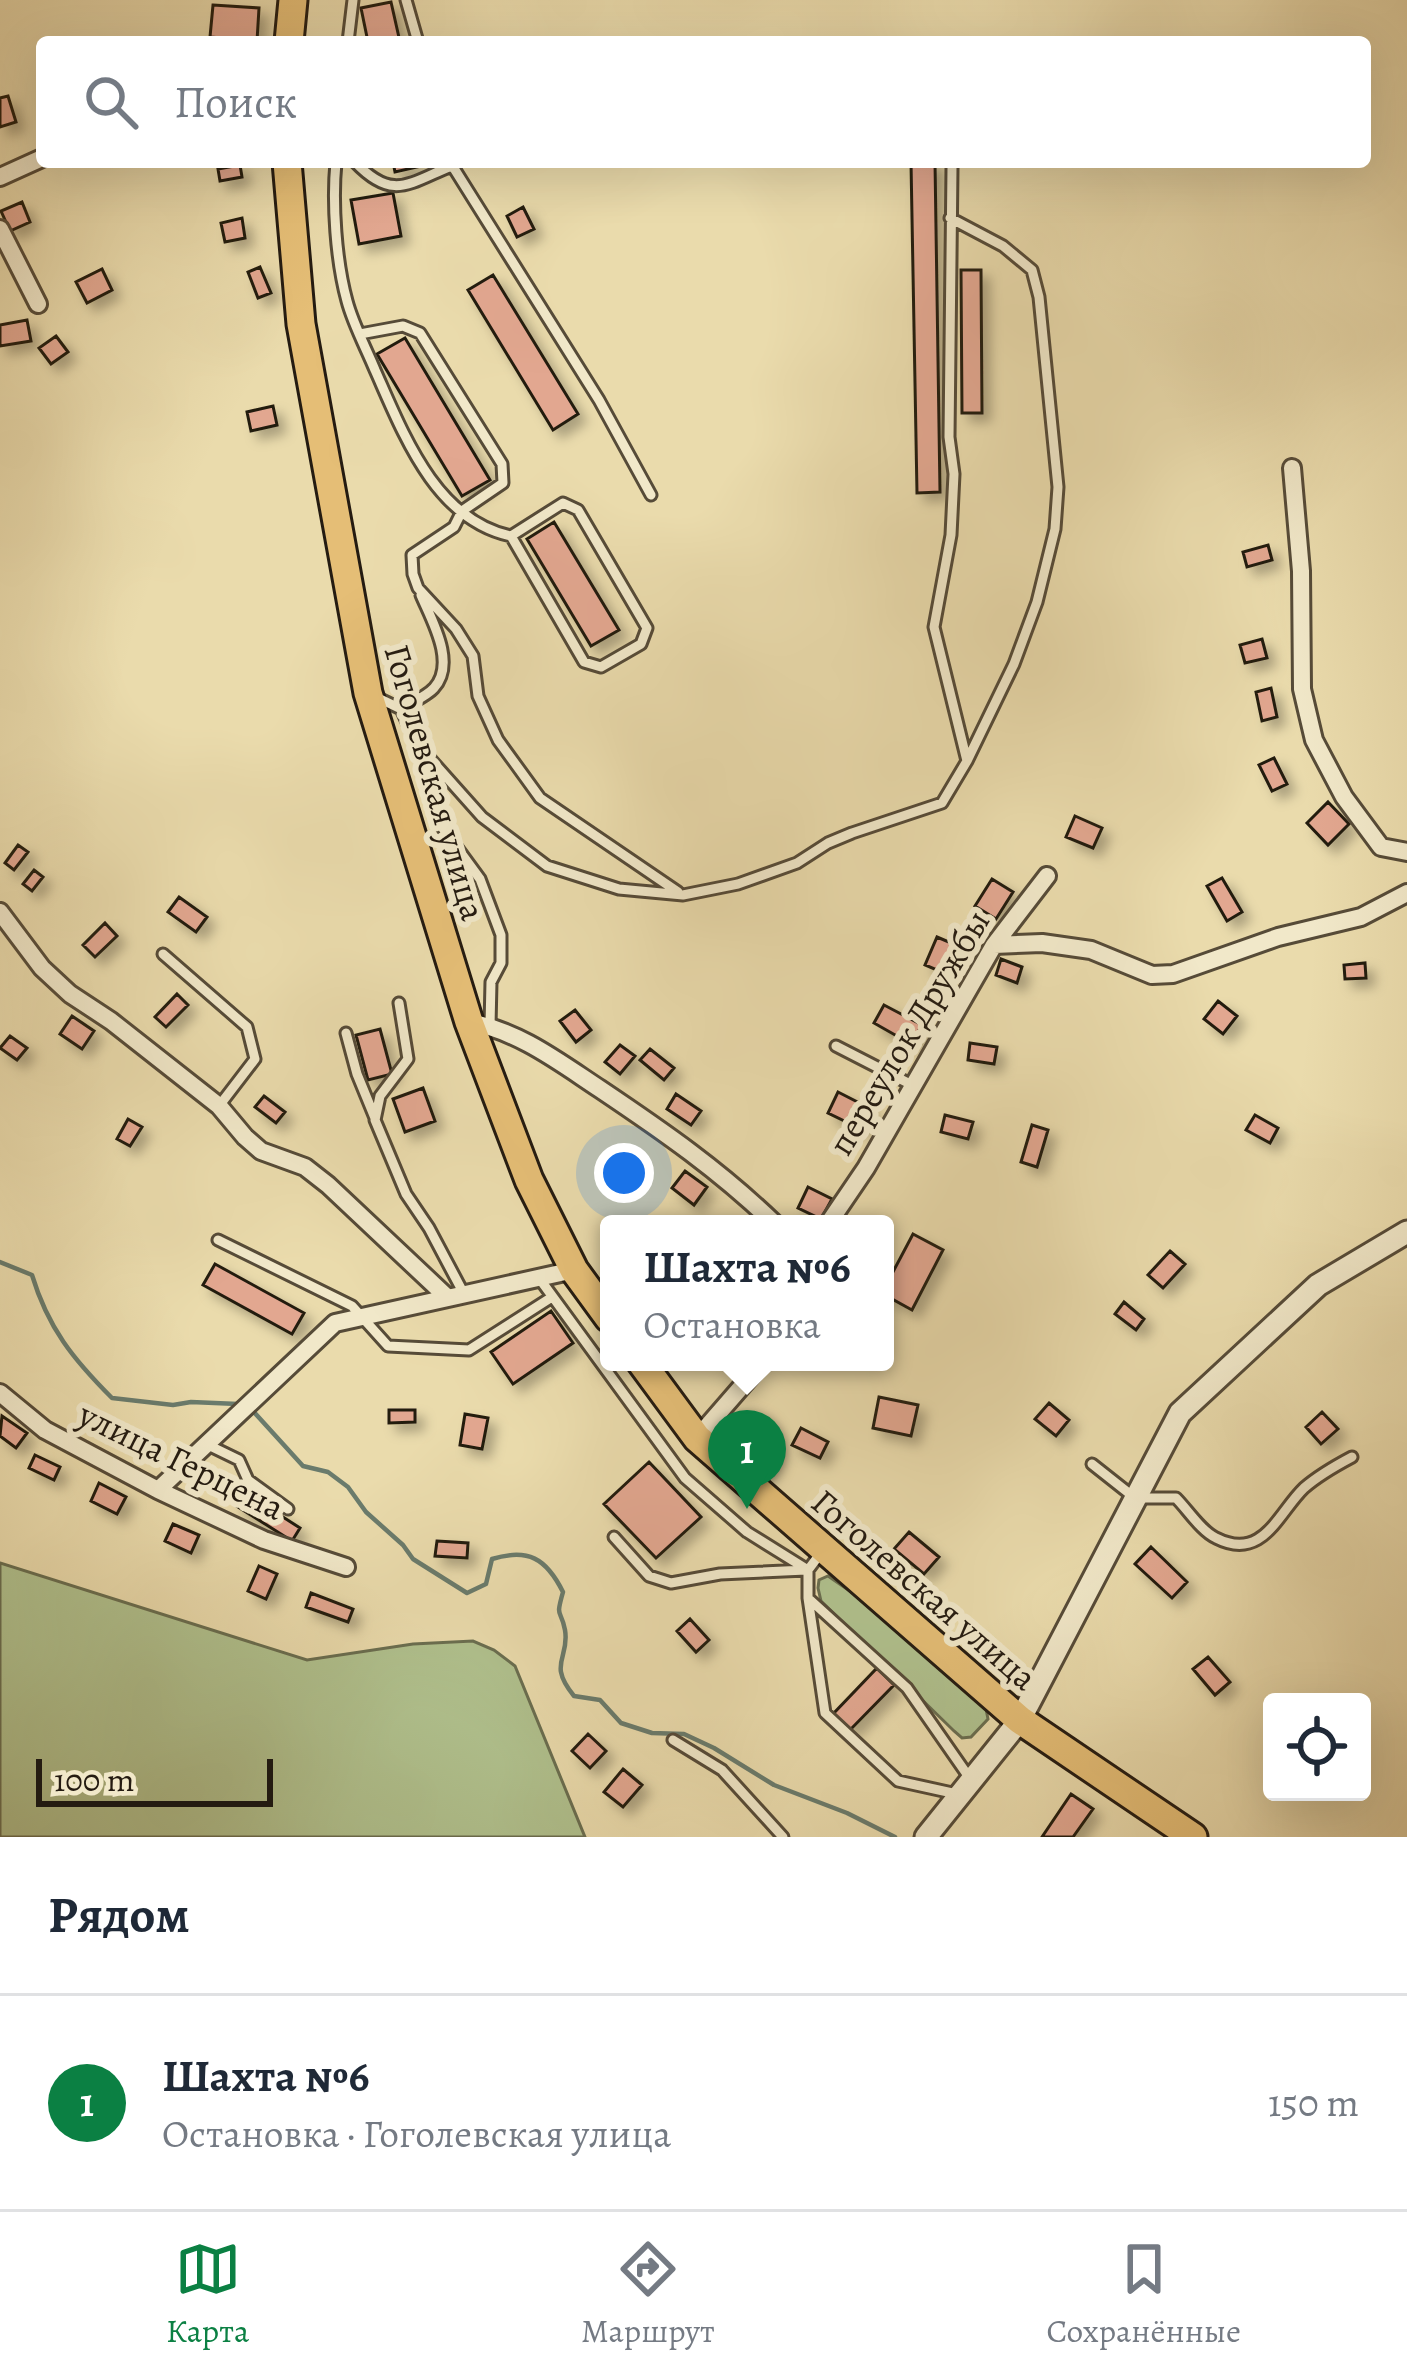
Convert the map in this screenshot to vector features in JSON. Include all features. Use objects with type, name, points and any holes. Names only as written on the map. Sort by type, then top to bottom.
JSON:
[{"type":"main road","points":[[290,36],[293,0]]},
{"type":"main road","name":"Гоголевская улица","points":[[288,168],[302,324],[368,693],[529,1180],[574,1270],[600,1306]]},
{"type":"main road","name":"Гоголевская улица","points":[[648,1371],[697,1438],[816,1560],[1020,1720],[1193,1837]]},
{"type":"street","points":[[0,177],[36,161]]},
{"type":"street","points":[[0,229],[38,304]]},
{"type":"street","points":[[1292,468],[1301,571],[1302,688],[1314,740],[1344,797],[1381,847],[1407,852]]},
{"type":"street","name":"переулок Дружбы","points":[[835,1215],[994,945],[1047,876]]},
{"type":"street","points":[[994,945],[1042,943],[1091,950],[1152,975],[1173,974],[1278,937],[1361,917],[1407,893]]},
{"type":"street","points":[[0,912],[42,968],[70,994],[219,1106],[261,1151],[305,1167],[456,1296]]},
{"type":"street","points":[[479,1024],[539,1048],[690,1149],[765,1215]]},
{"type":"street","points":[[926,1837],[1020,1720],[1180,1413],[1318,1285],[1407,1232]]},
{"type":"street","points":[[158,1490],[335,1323],[574,1270]]},
{"type":"street","points":[[697,1438],[755,1371]]},
{"type":"street","name":"улица Герцена","points":[[0,1393],[45,1430],[158,1490],[264,1540],[346,1567]]},
{"type":"lane","points":[[346,36],[353,0]]},
{"type":"lane","points":[[406,0],[416,36]]},
{"type":"lane","points":[[335,168],[347,303],[422,469],[462,511],[512,536],[584,662],[601,667],[641,644],[647,628],[578,510],[563,503],[512,536]]},
{"type":"lane","points":[[361,168],[372,180],[398,188],[441,168]]},
{"type":"lane","points":[[453,168],[599,400],[651,495]]},
{"type":"lane","points":[[952,168],[949,437],[954,474],[951,535],[934,627],[968,761]]},
{"type":"lane","points":[[417,743],[482,817],[547,866],[619,889],[683,896],[738,884],[797,863],[852,832],[942,803],[1015,664],[1055,529],[1058,487],[1039,297],[1032,270],[1003,246],[950,218]]},
{"type":"lane","points":[[360,334],[403,326],[421,333],[502,464],[503,483],[462,511],[454,527],[412,555],[412,574],[439,638],[443,671],[434,688],[401,709]]},
{"type":"lane","points":[[418,588],[456,629],[473,656],[478,696],[498,740],[539,799],[683,896]]},
{"type":"lane","points":[[368,693],[401,709],[417,743],[439,823],[480,879],[501,935],[501,963],[479,1024]]},
{"type":"lane","points":[[163,954],[247,1027],[256,1059],[219,1106]]},
{"type":"lane","points":[[375,1120],[380,1096],[408,1058],[399,1003]]},
{"type":"lane","points":[[346,1033],[375,1120],[406,1194],[429,1228],[456,1296]]},
{"type":"lane","points":[[836,1046],[912,1085]]},
{"type":"lane","points":[[218,1240],[352,1306],[388,1346],[469,1350],[552,1298]]},
{"type":"lane","points":[[538,1278],[600,1363]]},
{"type":"lane","points":[[606,1371],[685,1478],[746,1532],[816,1560]]},
{"type":"lane","points":[[206,1444],[239,1460],[248,1480],[288,1509]]},
{"type":"lane","points":[[1092,1464],[1135,1498],[1176,1498],[1213,1537],[1239,1546],[1264,1536],[1301,1491],[1352,1457]]},
{"type":"lane","points":[[614,1537],[649,1576],[671,1583],[816,1560]]},
{"type":"lane","points":[[816,1560],[808,1598],[825,1713],[898,1781],[965,1788]]},
{"type":"lane","points":[[808,1598],[907,1688],[965,1788]]},
{"type":"lane","points":[[673,1740],[722,1770],[783,1837]]},
{"type":"green space","points":[[0,1563],[307,1660],[413,1644],[473,1641],[494,1650],[515,1666],[585,1837],[0,1837]]},
{"type":"green space","points":[[828,1576],[886,1616],[985,1704],[988,1719],[971,1737],[962,1738],[954,1731],[821,1601],[819,1580]]},
{"type":"building","points":[[391,2],[399,36],[367,36],[361,8]]},
{"type":"building","points":[[213,5],[259,8],[257,36],[210,36]]},
{"type":"building","points":[[8,96],[16,122],[0,127],[0,98]]},
{"type":"building","points":[[240,168],[242,177],[220,181],[218,169]]},
{"type":"building","points":[[911,168],[935,168],[940,492],[917,493]]},
{"type":"building","points":[[393,193],[401,236],[359,244],[351,200]]},
{"type":"building","points":[[22,202],[30,222],[10,231],[1,211]]},
{"type":"building","points":[[523,207],[534,229],[517,237],[507,216]]},
{"type":"building","points":[[242,218],[245,238],[225,242],[221,223]]},
{"type":"building","points":[[260,267],[271,293],[258,298],[248,272]]},
{"type":"building","points":[[102,269],[112,290],[87,303],[76,282]]},
{"type":"building","points":[[961,270],[981,270],[982,413],[962,413]]},
{"type":"building","points":[[493,275],[578,414],[553,430],[468,290]]},
{"type":"building","points":[[27,320],[31,341],[0,346],[0,325]]},
{"type":"building","points":[[56,336],[68,352],[51,364],[39,348]]},
{"type":"building","points":[[405,338],[490,480],[462,496],[377,354]]},
{"type":"building","points":[[273,406],[277,425],[251,431],[247,412]]},
{"type":"building","points":[[554,522],[619,630],[591,646],[527,539]]},
{"type":"building","points":[[1268,545],[1272,560],[1247,567],[1243,552]]},
{"type":"building","points":[[1262,639],[1267,658],[1245,663],[1240,645]]},
{"type":"building","points":[[1271,688],[1277,717],[1262,721],[1256,692]]},
{"type":"building","points":[[1274,758],[1287,784],[1272,791],[1259,765]]},
{"type":"building","points":[[1328,802],[1349,824],[1328,845],[1307,823]]},
{"type":"building","points":[[1075,816],[1102,828],[1093,848],[1066,837]]},
{"type":"building","points":[[18,845],[28,852],[14,870],[5,863]]},
{"type":"building","points":[[34,870],[43,877],[32,891],[23,884]]},
{"type":"building","points":[[1222,878],[1242,912],[1227,921],[1207,886]]},
{"type":"building","points":[[992,879],[1013,892],[996,919],[975,906]]},
{"type":"building","points":[[179,897],[207,917],[196,932],[168,912]]},
{"type":"building","points":[[105,923],[117,936],[95,957],[83,945]]},
{"type":"building","points":[[937,937],[956,945],[944,973],[925,965]]},
{"type":"building","points":[[1001,959],[1022,967],[1017,983],[996,975]]},
{"type":"building","points":[[1365,963],[1366,978],[1345,979],[1344,965]]},
{"type":"building","points":[[177,994],[188,1005],[166,1027],[155,1017]]},
{"type":"building","points":[[1218,1001],[1237,1016],[1223,1034],[1204,1019]]},
{"type":"building","points":[[884,1005],[922,1025],[911,1044],[874,1023]]},
{"type":"building","points":[[575,1010],[591,1030],[576,1042],[560,1021]]},
{"type":"building","points":[[72,1016],[94,1031],[82,1049],[60,1034]]},
{"type":"building","points":[[380,1029],[392,1074],[368,1080],[356,1035]]},
{"type":"building","points":[[10,1036],[27,1048],[17,1060],[0,1048]]},
{"type":"building","points":[[970,1043],[997,1047],[994,1064],[968,1060]]},
{"type":"building","points":[[620,1045],[635,1056],[620,1074],[605,1062]]},
{"type":"building","points":[[650,1049],[674,1068],[664,1080],[640,1060]]},
{"type":"building","points":[[423,1088],[435,1121],[405,1132],[393,1099]]},
{"type":"building","points":[[838,1092],[871,1109],[861,1129],[828,1113]]},
{"type":"building","points":[[676,1094],[701,1111],[691,1125],[667,1109]]},
{"type":"building","points":[[264,1096],[285,1112],[276,1123],[255,1107]]},
{"type":"building","points":[[945,1115],[973,1122],[968,1139],[941,1132]]},
{"type":"building","points":[[1255,1115],[1278,1128],[1270,1143],[1246,1130]]},
{"type":"building","points":[[128,1119],[142,1127],[130,1146],[117,1139]]},
{"type":"building","points":[[1032,1125],[1048,1130],[1037,1167],[1021,1162]]},
{"type":"building","points":[[685,1171],[707,1187],[694,1205],[672,1188]]},
{"type":"building","points":[[808,1187],[832,1199],[823,1215],[798,1208]]},
{"type":"building","points":[[913,1234],[943,1250],[912,1310],[894,1300],[894,1270]]},
{"type":"building","points":[[1170,1251],[1185,1264],[1163,1288],[1148,1275]]},
{"type":"building","points":[[215,1264],[304,1313],[292,1334],[203,1285]]},
{"type":"building","points":[[1124,1302],[1144,1319],[1136,1330],[1115,1314]]},
{"type":"building","points":[[551,1311],[573,1343],[513,1384],[491,1352]]},
{"type":"building","points":[[879,1397],[918,1405],[911,1436],[873,1428]]},
{"type":"building","points":[[1049,1403],[1069,1420],[1056,1436],[1035,1419]]},
{"type":"building","points":[[389,1410],[415,1410],[415,1422],[389,1423]]},
{"type":"building","points":[[1322,1412],[1338,1429],[1321,1444],[1306,1427]]},
{"type":"building","points":[[465,1414],[488,1418],[482,1449],[460,1445]]},
{"type":"building","points":[[2,1416],[27,1433],[16,1448],[0,1436]]},
{"type":"building","points":[[801,1428],[828,1442],[820,1458],[792,1445]]},
{"type":"building","points":[[35,1455],[60,1467],[54,1480],[29,1468]]},
{"type":"building","points":[[649,1462],[701,1517],[656,1558],[604,1504]]},
{"type":"building","points":[[99,1483],[126,1497],[117,1514],[91,1501]]},
{"type":"building","points":[[244,1492],[300,1528],[292,1541],[235,1505]]},
{"type":"building","points":[[173,1524],[199,1535],[191,1553],[165,1541]]},
{"type":"building","points":[[909,1532],[939,1557],[924,1574],[894,1549]]},
{"type":"building","points":[[437,1541],[468,1543],[467,1558],[435,1556]]},
{"type":"building","points":[[1151,1547],[1187,1582],[1172,1598],[1135,1564]]},
{"type":"building","points":[[259,1566],[277,1574],[266,1599],[248,1591]]},
{"type":"building","points":[[311,1593],[353,1609],[348,1622],[306,1607]]},
{"type":"building","points":[[690,1619],[709,1640],[696,1652],[677,1631]]},
{"type":"building","points":[[1208,1657],[1230,1682],[1215,1695],[1193,1669]]},
{"type":"building","points":[[877,1668],[894,1685],[850,1730],[833,1714]]},
{"type":"building","points":[[588,1734],[606,1751],[590,1768],[572,1751]]},
{"type":"building","points":[[623,1769],[642,1785],[623,1807],[604,1792]]},
{"type":"building","points":[[1071,1794],[1093,1809],[1073,1837],[1042,1837]]},
{"type":"waterway","points":[[0,1262],[32,1275],[63,1342],[112,1398],[173,1405],[238,1404]]},
{"type":"waterway","points":[[253,1411],[303,1466],[328,1472],[348,1487],[413,1559],[467,1593],[486,1584],[492,1559],[516,1555],[543,1564],[563,1592],[559,1611],[566,1640],[561,1668],[574,1696],[600,1700],[621,1723],[652,1733],[684,1734],[774,1785],[895,1837]]},
{"type":"place","name":"Шахта №6","points":[[747,1509]]}]
